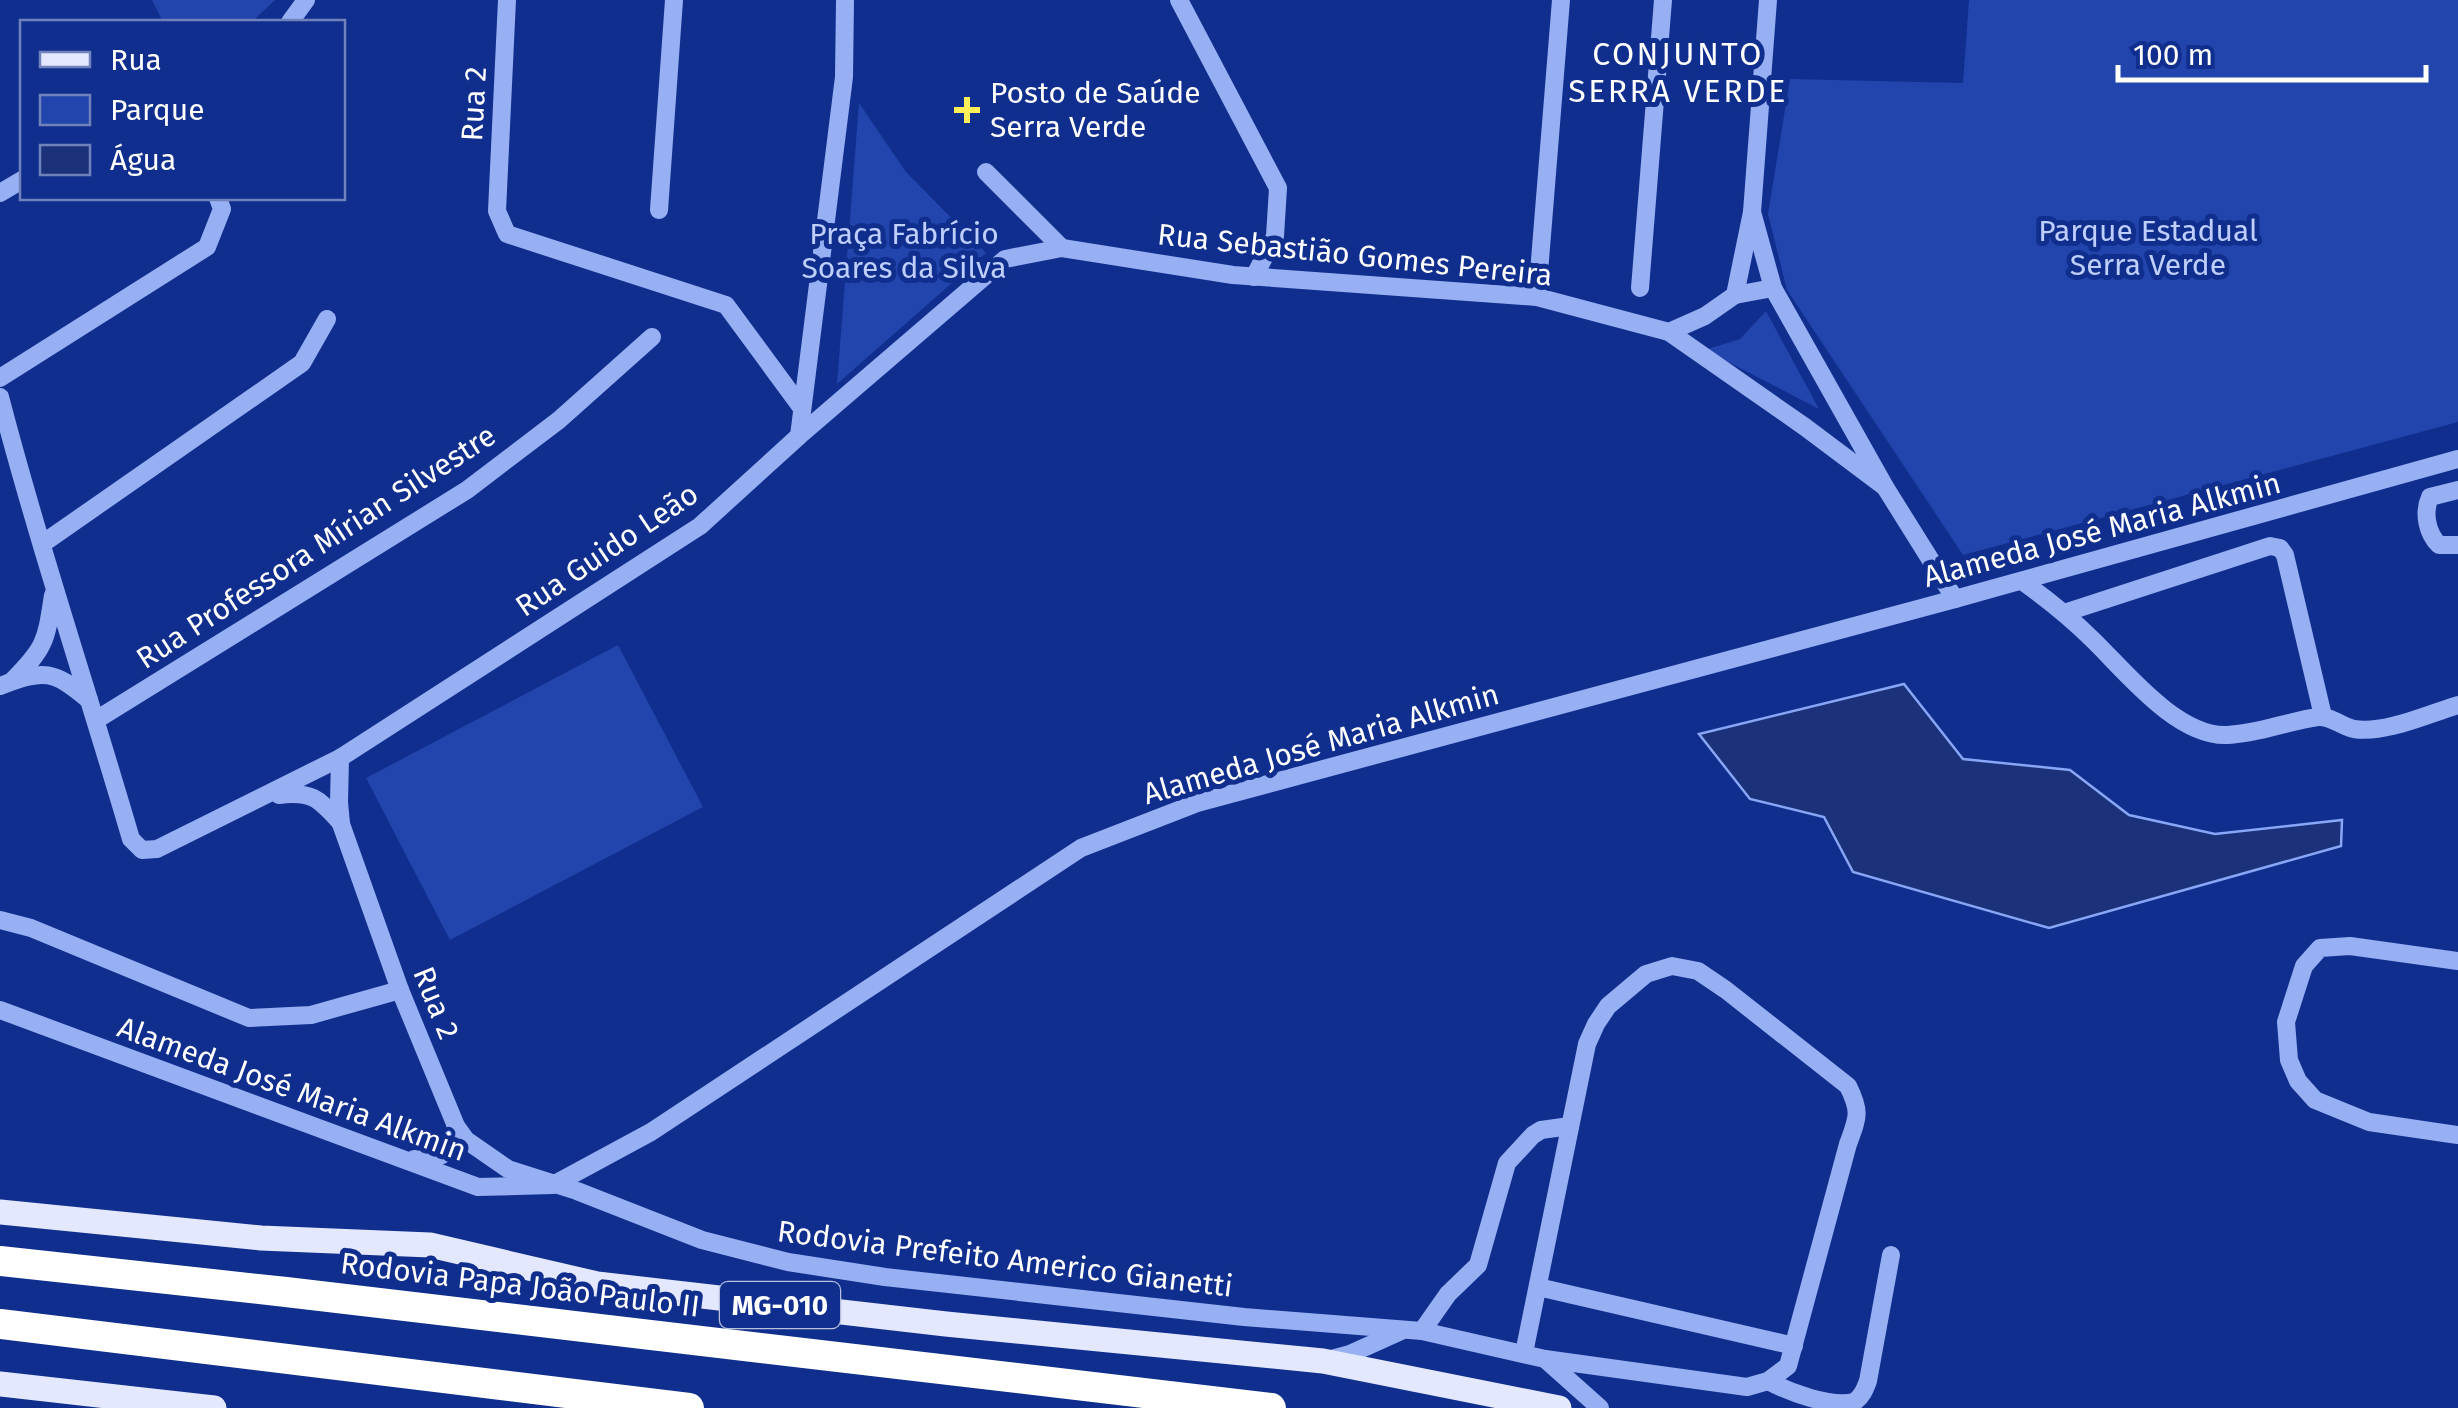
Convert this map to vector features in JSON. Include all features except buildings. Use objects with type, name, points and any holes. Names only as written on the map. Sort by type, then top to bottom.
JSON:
[{"type":"highway","name":"Rodovia Papa João Paulo II","points":[[0,1261],[1271,1408]]},
{"type":"highway","points":[[0,1324],[690,1408]]},
{"type":"main road","name":"MG-010","points":[[0,1212],[261,1238],[430,1245],[597,1284],[1323,1362],[1559,1408]]},
{"type":"main road","points":[[0,1384],[214,1408]]},
{"type":"street","name":"Rua 2","points":[[507,0],[497,211],[507,234],[726,304],[801,407]]},
{"type":"street","points":[[659,210],[674,0]]},
{"type":"street","points":[[799,436],[844,77],[844,0]]},
{"type":"street","points":[[1179,0],[1278,188],[1275,236],[1254,276]]},
{"type":"street","points":[[1537,297],[1561,0]]},
{"type":"street","points":[[1640,288],[1664,0]]},
{"type":"street","points":[[1736,296],[1752,212],[1768,0]]},
{"type":"street","points":[[986,172],[1062,248]]},
{"type":"street","points":[[0,378],[207,247],[222,209],[219,200]]},
{"type":"street","points":[[1752,212],[1774,288],[1885,487],[1955,600]]},
{"type":"street","name":"Rua Sebastião Gomes Pereira","points":[[799,436],[1005,258],[1062,248],[1254,276],[1537,297],[1669,332]]},
{"type":"street","points":[[1669,332],[1736,296],[1774,288]]},
{"type":"street","points":[[42,544],[302,363],[326,320]]},
{"type":"street","points":[[1669,332],[1885,487]]},
{"type":"street","name":"Rua Professora Mírian Silvestre","points":[[94,711],[467,490],[559,420],[652,337]]},
{"type":"street","points":[[0,398],[4,429],[94,711]]},
{"type":"street","points":[[1805,427],[1818,424],[1841,407]]},
{"type":"street","name":"Rua Guido Leão","points":[[94,711],[131,839],[142,850],[157,849],[340,758],[700,526],[799,436]]},
{"type":"street","name":"Alameda José Maria Alkmin","points":[[0,1010],[478,1186],[553,1185],[652,1132],[1081,848],[1196,803],[1955,600],[2458,460]]},
{"type":"street","points":[[2458,490],[2430,498],[2426,505],[2432,538],[2439,545],[2458,544]]},
{"type":"street","points":[[2064,612],[2270,546],[2280,548],[2285,555],[2323,716]]},
{"type":"street","points":[[2022,580],[2064,612],[2132,682],[2171,714],[2207,732],[2227,735],[2323,716],[2354,728],[2387,727],[2458,705]]},
{"type":"street","points":[[6,684],[36,658],[42,647],[54,588]]},
{"type":"street","points":[[6,684],[53,674],[66,681],[94,711]]},
{"type":"street","name":"Rua 2","points":[[340,758],[342,824],[400,990],[456,1126]]},
{"type":"street","points":[[266,796],[306,794],[320,801],[342,824]]},
{"type":"street","points":[[0,920],[31,928],[249,1018],[311,1016],[400,990]]},
{"type":"street","points":[[2458,961],[2350,946],[2320,948],[2304,966],[2286,1022],[2290,1060],[2298,1081],[2315,1100],[2368,1122],[2458,1135]]},
{"type":"street","points":[[1524,1353],[1587,1044],[1608,1006],[1646,974],[1672,966],[1698,972],[1726,990],[1848,1086],[1858,1107],[1788,1366],[1768,1380],[1794,1395],[1837,1406],[1852,1404],[1862,1395],[1868,1382],[1891,1255]]},
{"type":"street","points":[[398,1158],[441,1158],[450,1149],[456,1126]]},
{"type":"street","name":"Rodovia Prefeito Americo Gianetti","points":[[456,1126],[466,1140],[508,1169],[702,1240],[788,1262],[885,1277],[1244,1317],[1422,1331],[1545,1358],[1747,1388],[1768,1380]]},
{"type":"street","points":[[1422,1331],[1448,1294],[1478,1264],[1507,1163],[1541,1130],[1570,1126]]},
{"type":"street","points":[[1538,1287],[1794,1346]]},
{"type":"street","points":[[1323,1362],[1402,1331]]},
{"type":"street","points":[[1545,1358],[1600,1408]]},
{"type":"green space","points":[[152,0],[275,0],[254,20],[162,20]]},
{"type":"green space","name":"Parque Estadual Serra Verde","points":[[1969,0],[2458,0],[2458,422],[1963,555],[1787,290],[1768,214],[1790,79],[1963,83]]},
{"type":"green space","name":"Praça Fabrício Soares da Silva","points":[[859,103],[906,172],[986,253],[837,384]]},
{"type":"green space","points":[[1766,311],[1819,409],[1705,350],[1740,339]]},
{"type":"green space","points":[[618,645],[703,807],[450,940],[366,778]]},
{"type":"water","points":[[1904,684],[1963,759],[2070,770],[2129,815],[2215,834],[2342,820],[2341,846],[2049,928],[1853,872],[1824,817],[1750,799],[1699,734]]},
{"type":"place","name":"Posto de Saúde Serra Verde","points":[[967,110]]},
{"type":"district","name":"CONJUNTO SERRA VERDE","points":[[1678,72]]}]
